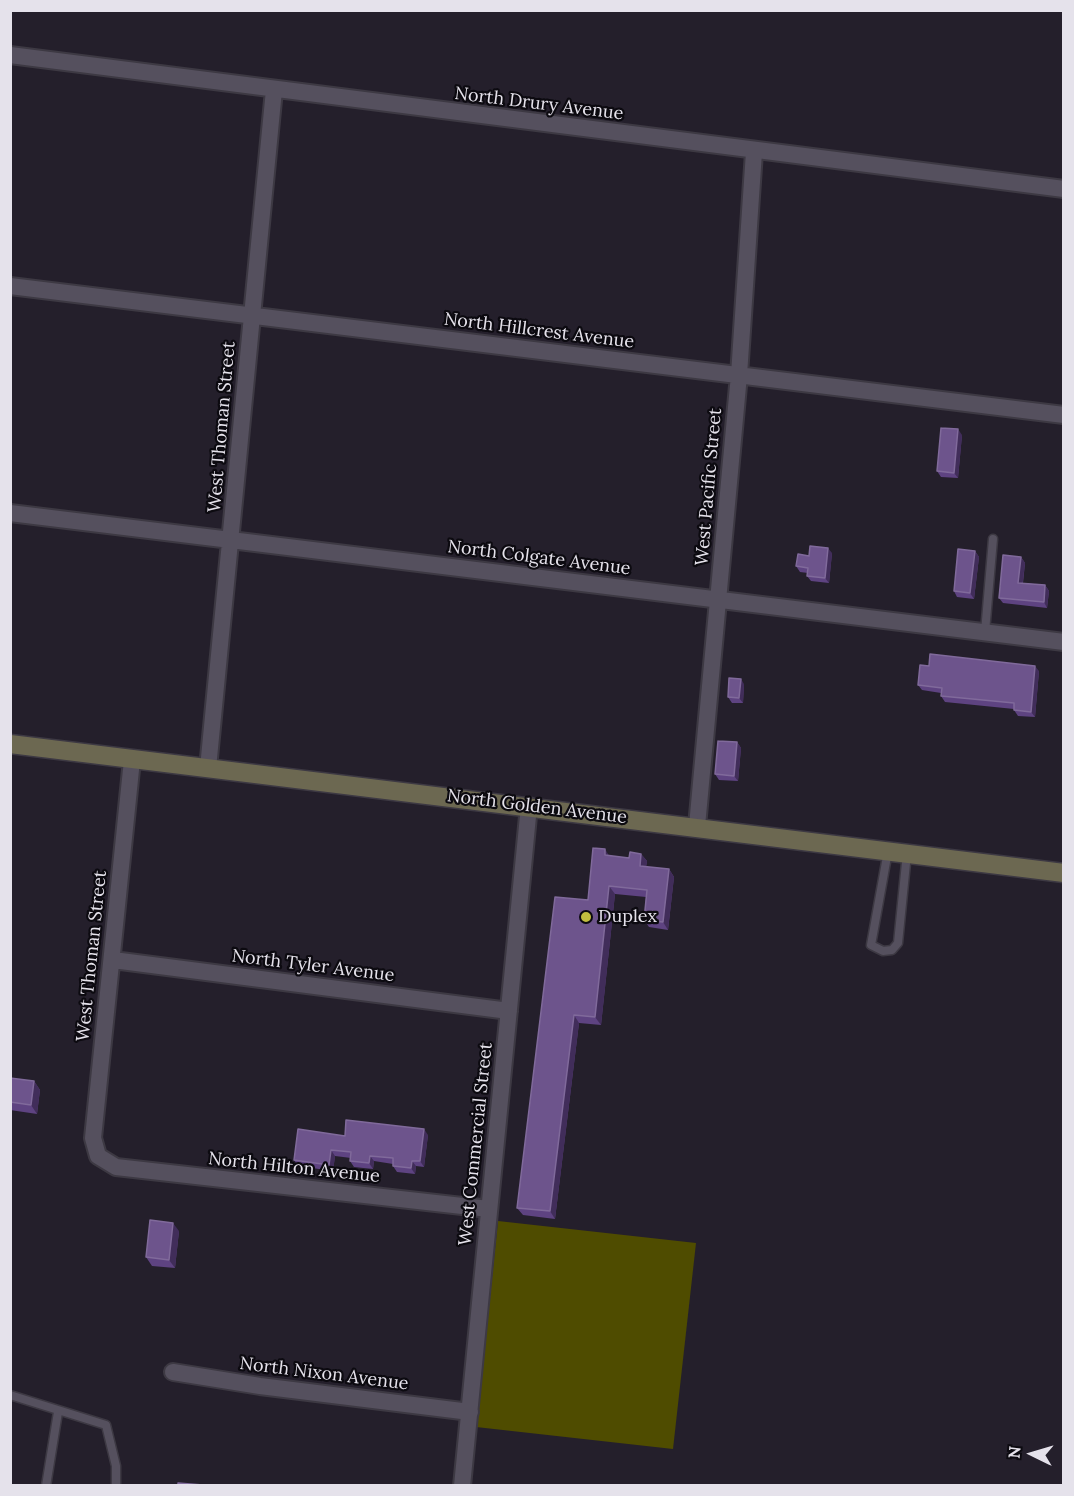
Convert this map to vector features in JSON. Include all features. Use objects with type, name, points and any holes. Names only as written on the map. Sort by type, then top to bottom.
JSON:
[{"type":"street","name":"North Drury Avenue","points":[[10,55],[754,152],[1064,189]]},
{"type":"street","name":"West Thoman Street","points":[[208,768],[274,90]]},
{"type":"street","name":"West Pacific Street","points":[[697,826],[739,375],[754,152]]},
{"type":"street","name":"North Hillcrest Avenue","points":[[10,286],[1064,415]]},
{"type":"street","name":"North Colgate Avenue","points":[[10,513],[1064,642]]},
{"type":"street","name":"North Golden Avenue","points":[[10,744],[697,826],[1064,873]]},
{"type":"street","name":"West Thoman Street","points":[[99,1156],[93,1138],[132,760]]},
{"type":"street","name":"West Commercial Street","points":[[462,1485],[529,806]]},
{"type":"street","name":"North Tyler Avenue","points":[[113,960],[509,1011]]},
{"type":"street","name":"North Hilton Avenue","points":[[99,1156],[108,1164],[116,1167],[489,1209]]},
{"type":"street","name":"North Nixon Avenue","points":[[173,1371],[260,1386],[470,1412]]},
{"type":"lane","points":[[985,632],[993,540]]},
{"type":"lane","points":[[888,850],[871,945],[884,951],[892,950],[898,942],[907,853]]},
{"type":"lane","points":[[10,1395],[58,1412],[106,1425],[116,1466],[116,1485]]},
{"type":"lane","points":[[46,1485],[58,1412]]},
{"type":"shaded area","points":[[498,1221],[696,1243],[673,1449],[476,1427]]},
{"type":"building","points":[[941,428],[958,429],[954,473],[937,471]]},
{"type":"building","points":[[810,546],[828,548],[825,578],[807,576],[808,568],[796,566],[798,554],[809,556]]},
{"type":"building","points":[[958,549],[975,551],[970,593],[954,591]]},
{"type":"building","points":[[1003,555],[1021,557],[1018,583],[1045,585],[1044,602],[999,598]]},
{"type":"building","points":[[930,654],[1035,666],[1031,712],[1014,710],[1014,703],[941,696],[942,688],[918,685],[920,665],[929,666]]},
{"type":"building","points":[[729,678],[741,679],[739,698],[728,697]]},
{"type":"building","points":[[718,741],[737,742],[734,776],[715,774]]},
{"type":"building","points":[[593,848],[605,849],[605,855],[629,858],[630,852],[641,854],[640,866],[669,869],[663,922],[644,920],[647,890],[609,886],[595,1017],[574,1015],[550,1211],[517,1208],[555,897],[588,900]]},
{"type":"building","points":[[10,1078],[34,1081],[31,1105],[10,1102]]},
{"type":"building","points":[[346,1120],[424,1129],[420,1161],[412,1161],[411,1168],[393,1166],[393,1158],[370,1156],[369,1163],[350,1161],[351,1152],[331,1150],[329,1165],[294,1160],[298,1129],[345,1136]]},
{"type":"building","points":[[150,1220],[173,1223],[169,1260],[146,1257]]},
{"type":"building","points":[[178,1483],[203,1485],[178,1485]]},
{"type":"place","name":"Duplex","points":[[586,917]]}]
